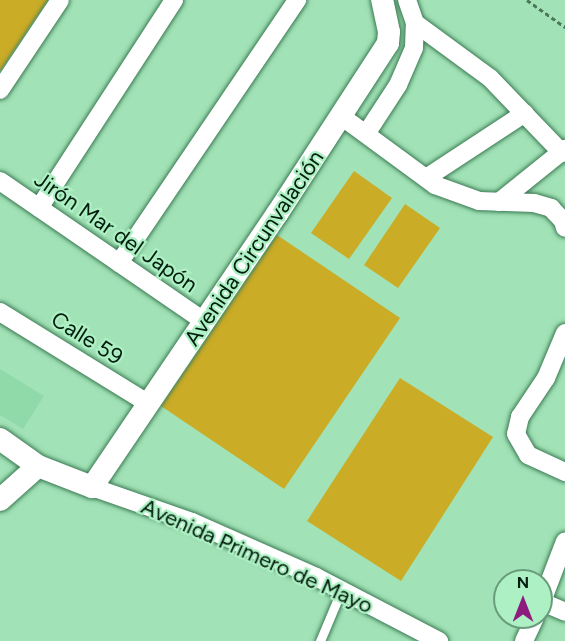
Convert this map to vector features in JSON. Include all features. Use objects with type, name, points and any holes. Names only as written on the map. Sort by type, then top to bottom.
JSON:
[{"type":"street","points":[[0,90],[60,0]]},
{"type":"street","points":[[39,208],[174,0]]},
{"type":"street","points":[[119,263],[297,0]]},
{"type":"street","name":"Avenida Circunvalación","points":[[92,487],[205,322],[388,42],[389,32],[382,0]]},
{"type":"street","points":[[366,134],[398,85],[414,48],[415,23],[407,0]]},
{"type":"street","points":[[415,23],[490,78],[564,151],[499,202]]},
{"type":"street","points":[[426,178],[525,112]]},
{"type":"street","points":[[341,116],[426,178],[459,195],[479,201],[534,203],[551,208],[565,228]]},
{"type":"street","name":"Jirón Mar del Japón","points":[[0,181],[205,322]]},
{"type":"street","name":"Calle 59","points":[[0,312],[149,404]]},
{"type":"street","points":[[565,333],[560,358],[519,417],[516,434],[528,455],[565,472]]},
{"type":"street","name":"Avenida Primero de Mayo","points":[[0,439],[38,466],[192,522],[341,591],[439,641]]},
{"type":"street","points":[[0,500],[38,466]]},
{"type":"street","points":[[553,572],[565,541]]},
{"type":"lane","points":[[320,641],[341,591]]},
{"type":"path","points":[[527,0],[565,27]]},
{"type":"shaded area","points":[[0,0],[48,0],[0,71]]},
{"type":"shaded area","points":[[354,171],[392,198],[349,259],[311,233]]},
{"type":"shaded area","points":[[405,204],[440,228],[398,288],[364,265]]},
{"type":"shaded area","points":[[277,235],[400,318],[284,489],[161,406]]},
{"type":"shaded area","points":[[0,369],[44,396],[23,429],[0,415]]},
{"type":"shaded area","points":[[400,378],[493,437],[401,581],[307,521]]}]
